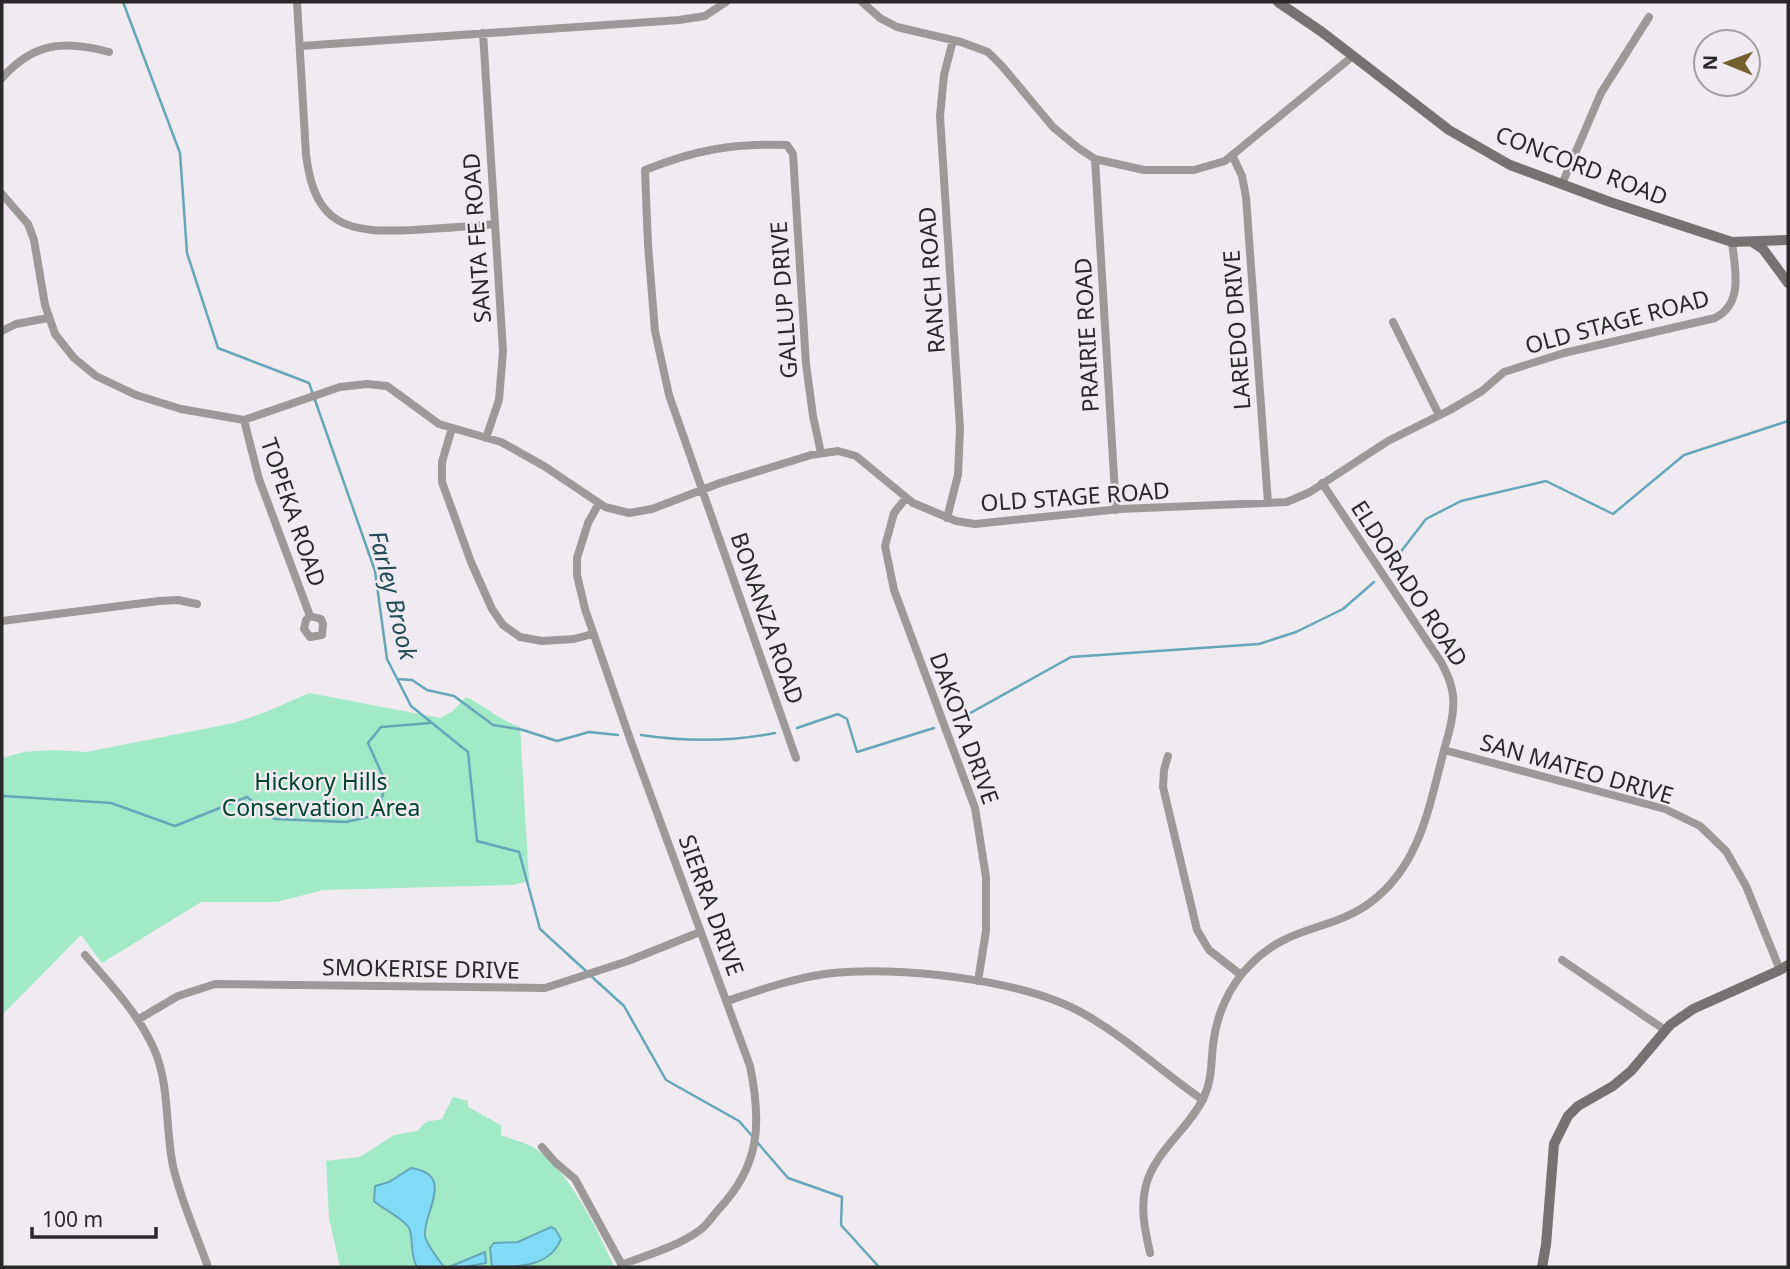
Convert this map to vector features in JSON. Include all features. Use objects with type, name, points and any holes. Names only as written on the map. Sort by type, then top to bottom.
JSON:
[{"type":"main road","name":"CONCORD ROAD","points":[[1285,4],[1449,130],[1510,165],[1732,242],[1788,240]]},
{"type":"main road","points":[[1754,242],[1763,249],[1788,283]]},
{"type":"main road","points":[[1542,1267],[1552,1161],[1559,1130],[1568,1116],[1578,1106],[1613,1086],[1631,1070],[1665,1030],[1693,1009],[1784,967]]},
{"type":"street","points":[[298,2],[309,180],[321,203],[339,223],[355,229],[377,232],[495,224]]},
{"type":"street","points":[[302,46],[705,16],[726,2]]},
{"type":"street","points":[[862,2],[880,18],[897,27],[980,48],[996,58],[1060,134],[1095,159],[1131,168],[1185,171],[1210,167],[1233,157],[1353,56]]},
{"type":"street","points":[[1562,184],[1601,93],[1649,17]]},
{"type":"street","name":"SANTA FE ROAD","points":[[483,33],[503,374],[499,400],[486,438]]},
{"type":"street","name":"RANCH ROAD","points":[[947,518],[958,475],[960,429],[940,116],[944,75],[953,40]]},
{"type":"street","points":[[2,78],[28,55],[55,46],[90,47],[109,52]]},
{"type":"street","name":"GALLUP DRIVE","points":[[787,145],[793,154],[806,364],[821,453]]},
{"type":"street","name":"BONANZA ROAD","points":[[787,145],[706,149],[645,170],[655,331],[669,396],[796,758]]},
{"type":"street","name":"LAREDO DRIVE","points":[[1233,157],[1242,176],[1246,197],[1268,503]]},
{"type":"street","name":"PRAIRIE ROAD","points":[[1095,159],[1116,510]]},
{"type":"street","name":"OLD STAGE ROAD","points":[[2,194],[28,223],[34,240],[48,318],[55,334],[74,358],[96,376],[136,395],[181,409],[244,420],[340,387],[367,384],[387,386],[439,424],[501,442],[544,466],[599,503],[629,513],[652,509],[761,469],[838,451],[856,456],[906,498],[947,518],[975,524],[1116,510],[1287,502],[1310,492],[1388,441],[1482,391],[1504,372],[1564,353],[1715,318],[1727,312],[1735,297],[1732,242]]},
{"type":"street","points":[[2,331],[16,324],[48,318]]},
{"type":"street","points":[[1393,322],[1439,415]]},
{"type":"street","name":"TOPEKA ROAD","points":[[244,420],[259,479],[310,616]]},
{"type":"street","points":[[452,428],[442,462],[442,482],[471,562],[492,609],[503,625],[520,637],[542,641],[574,639],[592,634]]},
{"type":"street","name":"ELDORADO ROAD","points":[[1150,1254],[1143,1206],[1147,1183],[1156,1164],[1203,1100],[1211,1073],[1217,1022],[1228,997],[1241,975],[1276,943],[1303,930],[1351,915],[1373,901],[1394,881],[1421,835],[1454,709],[1453,693],[1446,671],[1322,483]]},
{"type":"street","name":"DAKOTA DRIVE","points":[[906,498],[894,513],[885,546],[894,590],[975,808],[986,877],[986,931],[978,981]]},
{"type":"street","name":"SIERRA DRIVE","points":[[599,503],[588,523],[577,558],[577,575],[592,634],[750,1066],[756,1094],[757,1125],[754,1147],[734,1194],[701,1229],[681,1241],[622,1266]]},
{"type":"street","points":[[2,621],[159,601],[178,600],[197,604]]},
{"type":"street","name":"SAN MATEO DRIVE","points":[[1444,750],[1665,809],[1700,826],[1726,851],[1746,886],[1784,967]]},
{"type":"street","points":[[1168,755],[1163,787],[1193,919],[1209,950],[1241,975]]},
{"type":"street","name":"SMOKERISE DRIVE","points":[[139,1019],[178,996],[215,984],[545,988],[628,961],[700,932]]},
{"type":"street","points":[[85,955],[139,1019],[156,1053],[173,1164],[181,1196],[208,1267]]},
{"type":"street","points":[[1562,960],[1665,1030]]},
{"type":"street","points":[[727,1002],[784,982],[826,974],[892,972],[996,983],[1048,998],[1085,1014],[1203,1100]]},
{"type":"street","points":[[542,1146],[555,1163],[575,1179],[622,1266]]},
{"type":"green space","name":"Hickory Hills Conservation Area","points":[[309,693],[440,718],[453,711],[466,697],[520,727],[529,881],[513,885],[323,890],[277,902],[201,902],[102,963],[81,935],[2,1015],[2,758],[24,752],[86,752],[234,723]]},
{"type":"green space","points":[[453,1097],[468,1101],[468,1107],[501,1125],[501,1135],[536,1149],[548,1159],[582,1203],[614,1267],[340,1267],[329,1218],[326,1161],[360,1157],[394,1135],[417,1131],[426,1122],[442,1119]]},
{"type":"water","points":[[411,1168],[432,1178],[435,1186],[425,1235],[444,1267],[417,1267],[409,1228],[374,1201],[375,1186],[389,1182]]},
{"type":"water","points":[[551,1227],[561,1239],[549,1255],[532,1264],[492,1267],[490,1248],[494,1243],[518,1242]]},
{"type":"water","points":[[485,1252],[486,1263],[449,1267]]},
{"type":"waterway","name":"Farley Brook","points":[[123,2],[180,153],[187,253],[218,348],[309,383],[375,571],[387,659],[411,706],[468,752],[477,841],[519,852],[540,929],[586,971]]},
{"type":"waterway","points":[[1396,558],[1426,519],[1461,501],[1546,481],[1613,514],[1684,455],[1788,421]]},
{"type":"waterway","points":[[956,721],[1071,657],[1259,644],[1296,632],[1343,609],[1374,582]]},
{"type":"waterway","points":[[397,679],[412,680],[427,690],[454,696],[493,725],[523,730],[557,741],[589,732],[618,735]]},
{"type":"waterway","points":[[797,728],[838,714],[847,719],[857,752],[934,728]]},
{"type":"waterway","points":[[4,796],[111,803],[175,826],[247,797],[275,819],[346,822],[377,815],[386,783],[368,743],[381,727],[430,723]]},
{"type":"waterway","points":[[641,735],[708,740],[775,733]]},
{"type":"waterway","name":"Farley Brook","points":[[591,976],[624,1006],[666,1080],[739,1121],[753,1137]]},
{"type":"waterway","name":"Farley Brook","points":[[757,1142],[788,1178],[842,1197],[841,1225],[879,1267]]}]
